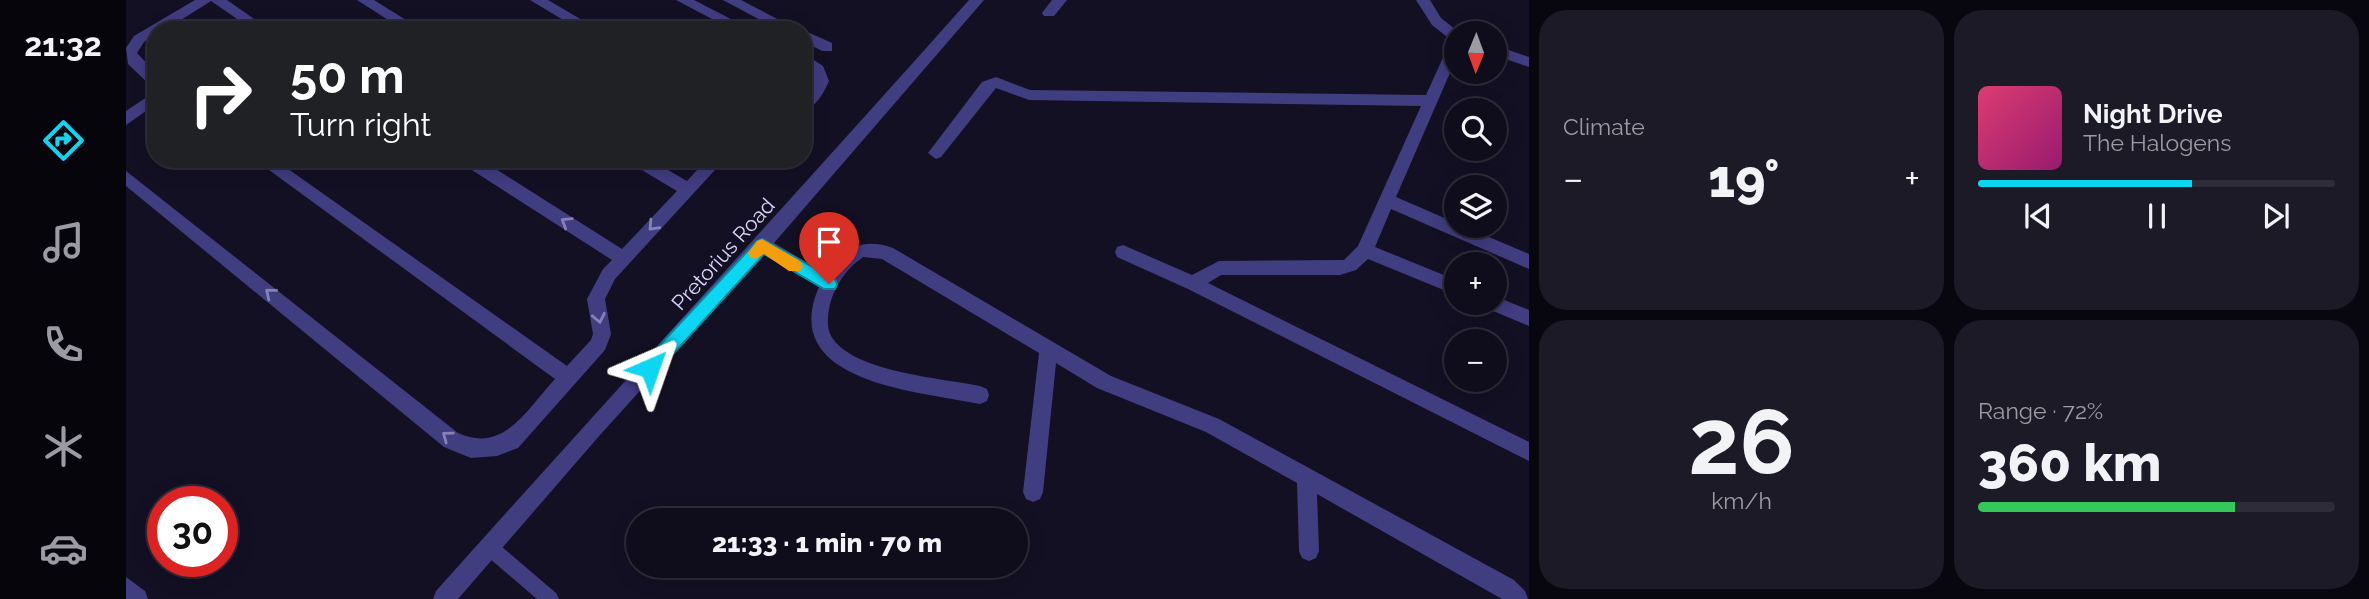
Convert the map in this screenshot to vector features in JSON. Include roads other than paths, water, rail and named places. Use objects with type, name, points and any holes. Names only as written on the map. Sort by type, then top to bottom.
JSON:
[{"type":"street","points":[[169,21],[205,0]]},
{"type":"street","points":[[217,0],[249,21]]},
{"type":"street","points":[[364,0],[400,21]]},
{"type":"street","points":[[537,0],[576,21]]},
{"type":"street","points":[[683,0],[726,21]]},
{"type":"street","points":[[730,0],[773,21]]},
{"type":"street","name":"Pretorius Road","points":[[444,599],[488,546],[762,245],[977,0]]},
{"type":"street","points":[[1049,13],[1060,0]]},
{"type":"street","points":[[1423,0],[1434,20],[1444,30]]},
{"type":"street","points":[[132,68],[130,53],[139,39],[147,34]]},
{"type":"street","points":[[812,40],[827,47]]},
{"type":"street","points":[[1507,54],[1529,62]]},
{"type":"street","points":[[812,64],[822,72],[822,81],[812,98]]},
{"type":"street","points":[[1194,284],[1219,268],[1345,268],[1357,261],[1365,250],[1444,70]]},
{"type":"street","points":[[936,153],[987,86],[996,82],[1029,95],[1430,102]]},
{"type":"street","points":[[126,119],[147,103]]},
{"type":"street","points":[[275,168],[570,379]]},
{"type":"street","points":[[481,168],[623,258]]},
{"type":"street","points":[[652,168],[688,189]]},
{"type":"street","points":[[126,177],[462,446],[482,449],[511,441],[570,379],[601,340],[596,299],[610,274],[709,168]]},
{"type":"street","points":[[1387,200],[1529,262]]},
{"type":"street","points":[[762,245],[829,284]]},
{"type":"street","points":[[980,395],[873,373],[843,358],[821,334],[820,306],[829,284],[853,254],[878,250],[1104,382],[1212,425],[1506,588],[1517,599]]},
{"type":"street","points":[[1365,250],[1444,283]]},
{"type":"street","points":[[1124,252],[1194,284],[1529,452]]},
{"type":"street","points":[[1507,309],[1529,318]]},
{"type":"street","points":[[1033,492],[1048,349]]},
{"type":"street","points":[[1307,478],[1309,551]]},
{"type":"street","points":[[126,588],[137,599]]},
{"type":"lane","points":[[488,546],[550,599]]}]
